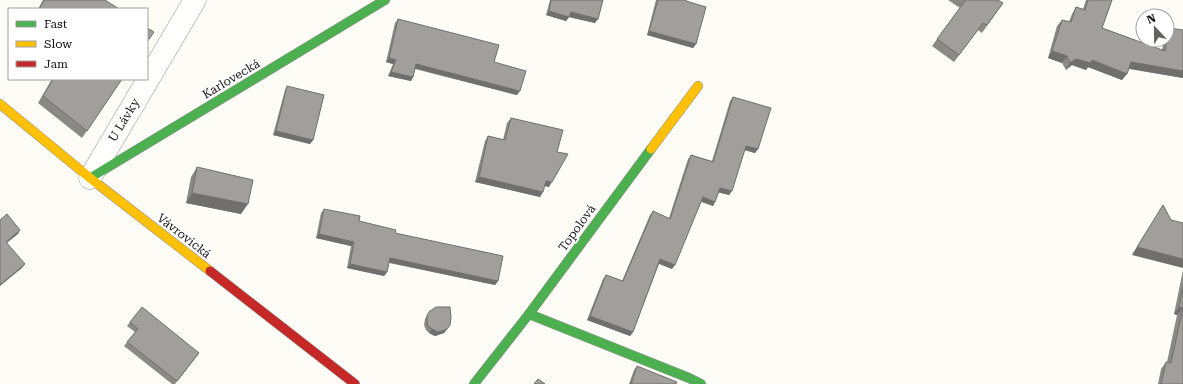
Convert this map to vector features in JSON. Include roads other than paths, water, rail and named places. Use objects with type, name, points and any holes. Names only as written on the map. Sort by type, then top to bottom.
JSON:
[{"type":"street","name":"U Lávky","points":[[148,80],[195,0]]},
{"type":"street","name":"Karlovecká","points":[[90,178],[386,0]]},
{"type":"street","name":"U Lávky","points":[[90,178],[148,80]]},
{"type":"street","name":"Topolová","points":[[474,384],[529,314],[698,86]]},
{"type":"street","name":"Vávrovická","points":[[0,104],[90,178],[356,384]]},
{"type":"street","points":[[529,314],[701,384]]}]
